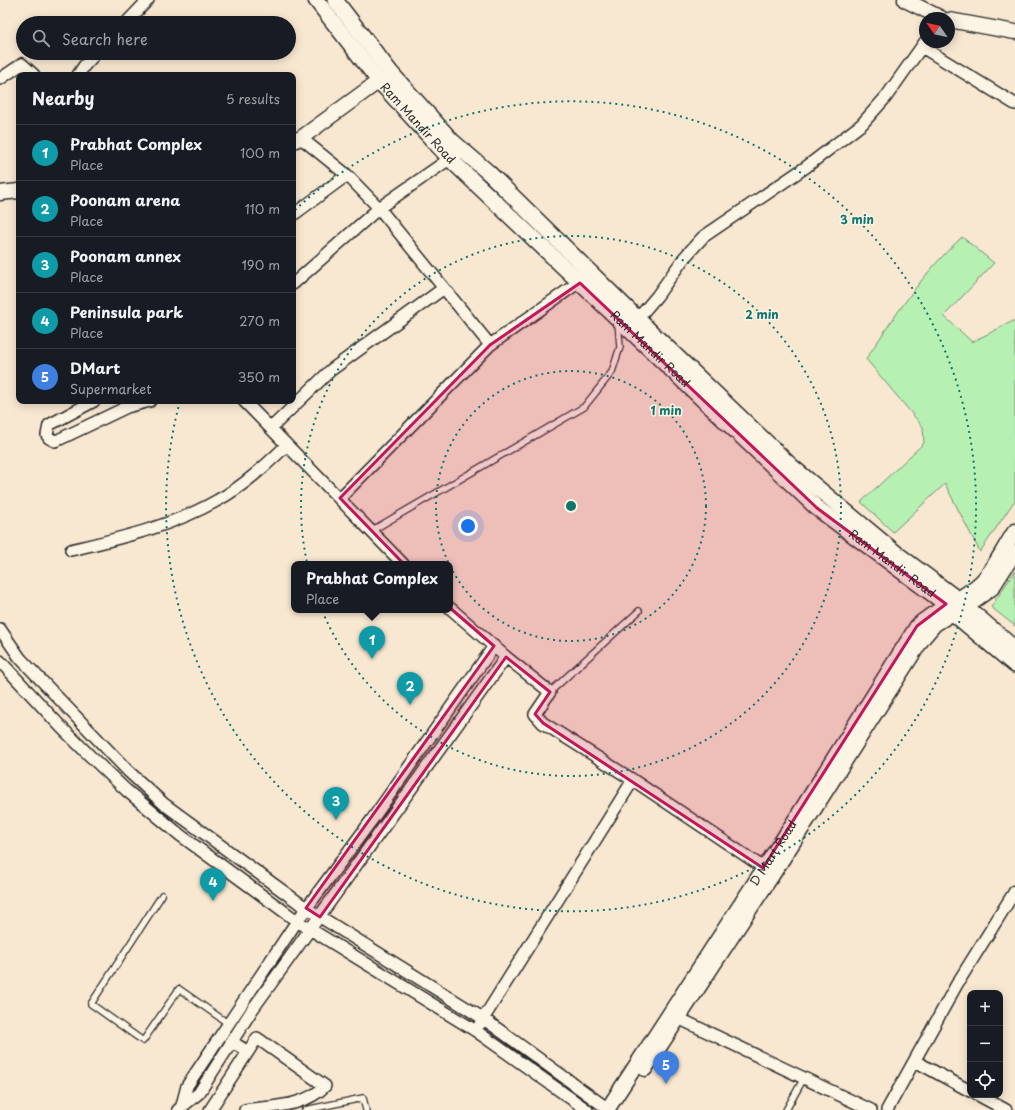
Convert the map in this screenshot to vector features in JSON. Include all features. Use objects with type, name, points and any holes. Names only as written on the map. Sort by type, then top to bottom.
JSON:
[{"type":"main road","name":"Ram Mandir Road","points":[[316,0],[379,81],[450,159],[580,283],[628,322]]},
{"type":"main road","points":[[335,0],[391,73],[423,110],[591,272],[628,322],[791,466],[897,554],[955,606],[1015,665]]},
{"type":"main road","points":[[955,606],[1015,649]]},
{"type":"street","points":[[133,16],[148,0]]},
{"type":"street","points":[[905,0],[928,12]]},
{"type":"street","points":[[955,21],[1015,32]]},
{"type":"street","points":[[628,322],[657,296],[684,258],[703,237],[806,167],[862,124],[886,97],[920,48]]},
{"type":"street","points":[[929,48],[1015,104]]},
{"type":"street","points":[[80,72],[90,60]]},
{"type":"street","points":[[0,79],[22,64],[31,72]]},
{"type":"street","points":[[379,81],[297,139],[347,175],[379,208],[490,345]]},
{"type":"street","points":[[296,281],[379,208],[462,149]]},
{"type":"street","points":[[296,213],[347,175]]},
{"type":"street","points":[[0,193],[16,191]]},
{"type":"street","points":[[340,498],[490,345],[580,283],[591,272]]},
{"type":"street","points":[[271,428],[332,370],[444,288]]},
{"type":"street","points":[[88,404],[49,426],[47,435],[49,438],[55,441],[127,407],[138,404]]},
{"type":"street","points":[[247,404],[401,561]]},
{"type":"street","points":[[75,411],[86,427]]},
{"type":"street","points":[[71,550],[134,534],[179,519],[219,500],[257,473],[287,445]]},
{"type":"street","points":[[955,606],[983,580],[1015,531]]},
{"type":"street","points":[[955,606],[992,588],[1015,552]]},
{"type":"street","name":"D Mart Road","points":[[611,1110],[922,638],[955,606]]},
{"type":"street","points":[[453,611],[506,657],[550,692],[535,714],[543,724],[633,780],[768,871]]},
{"type":"street","points":[[0,628],[20,658],[116,758],[164,804],[306,908],[484,1018],[611,1110]]},
{"type":"street","points":[[180,1108],[187,1086],[297,921],[371,821],[494,646]]},
{"type":"street","points":[[180,1108],[199,1093],[231,1041],[506,657]]},
{"type":"street","points":[[0,661],[49,714],[105,770],[126,790],[180,835],[310,930],[476,1031],[587,1110]]},
{"type":"street","points":[[49,714],[61,701]]},
{"type":"street","points":[[105,770],[116,758]]},
{"type":"street","points":[[476,1031],[633,780]]},
{"type":"street","name":"D Mart Road","points":[[611,1110],[678,1018],[768,871]]},
{"type":"street","points":[[887,1110],[957,984],[1015,891]]},
{"type":"street","points":[[678,1018],[871,1110]]},
{"type":"street","points":[[210,1110],[257,1038],[325,1086],[318,1094],[292,1104],[245,1110]]},
{"type":"street","points":[[231,1041],[248,1052]]},
{"type":"street","points":[[915,1061],[967,1089]]},
{"type":"street","points":[[984,1098],[1006,1110]]},
{"type":"lane","points":[[371,531],[584,407],[612,372],[628,322]]},
{"type":"lane","points":[[550,692],[639,612]]},
{"type":"lane","points":[[162,895],[91,1004],[143,1041],[179,989],[229,1024]]},
{"type":"lane","points":[[786,1110],[804,1078]]},
{"type":"lane","points":[[306,1110],[363,1098],[366,1110]]},
{"type":"highlighted area","points":[[580,283],[817,508],[946,604],[917,626],[763,868],[543,723],[535,714],[550,692],[506,657],[320,917],[306,908],[494,646],[427,588],[340,498],[490,345]]},
{"type":"green space","points":[[962,237],[994,263],[944,316],[972,342],[1015,320],[1015,500],[980,552],[945,484],[893,532],[861,502],[924,443],[923,427],[866,359],[922,279]]},
{"type":"green space","points":[[1015,571],[1015,626],[991,607]]},
{"type":"place","name":"Prabhat Complex","points":[[372,659]]},
{"type":"place","name":"Poonam arena","points":[[410,705]]},
{"type":"place","name":"Poonam annex","points":[[336,820]]},
{"type":"place","name":"Peninsula park","points":[[213,901]]},
{"type":"place","name":"DMart","points":[[666,1084]]}]
